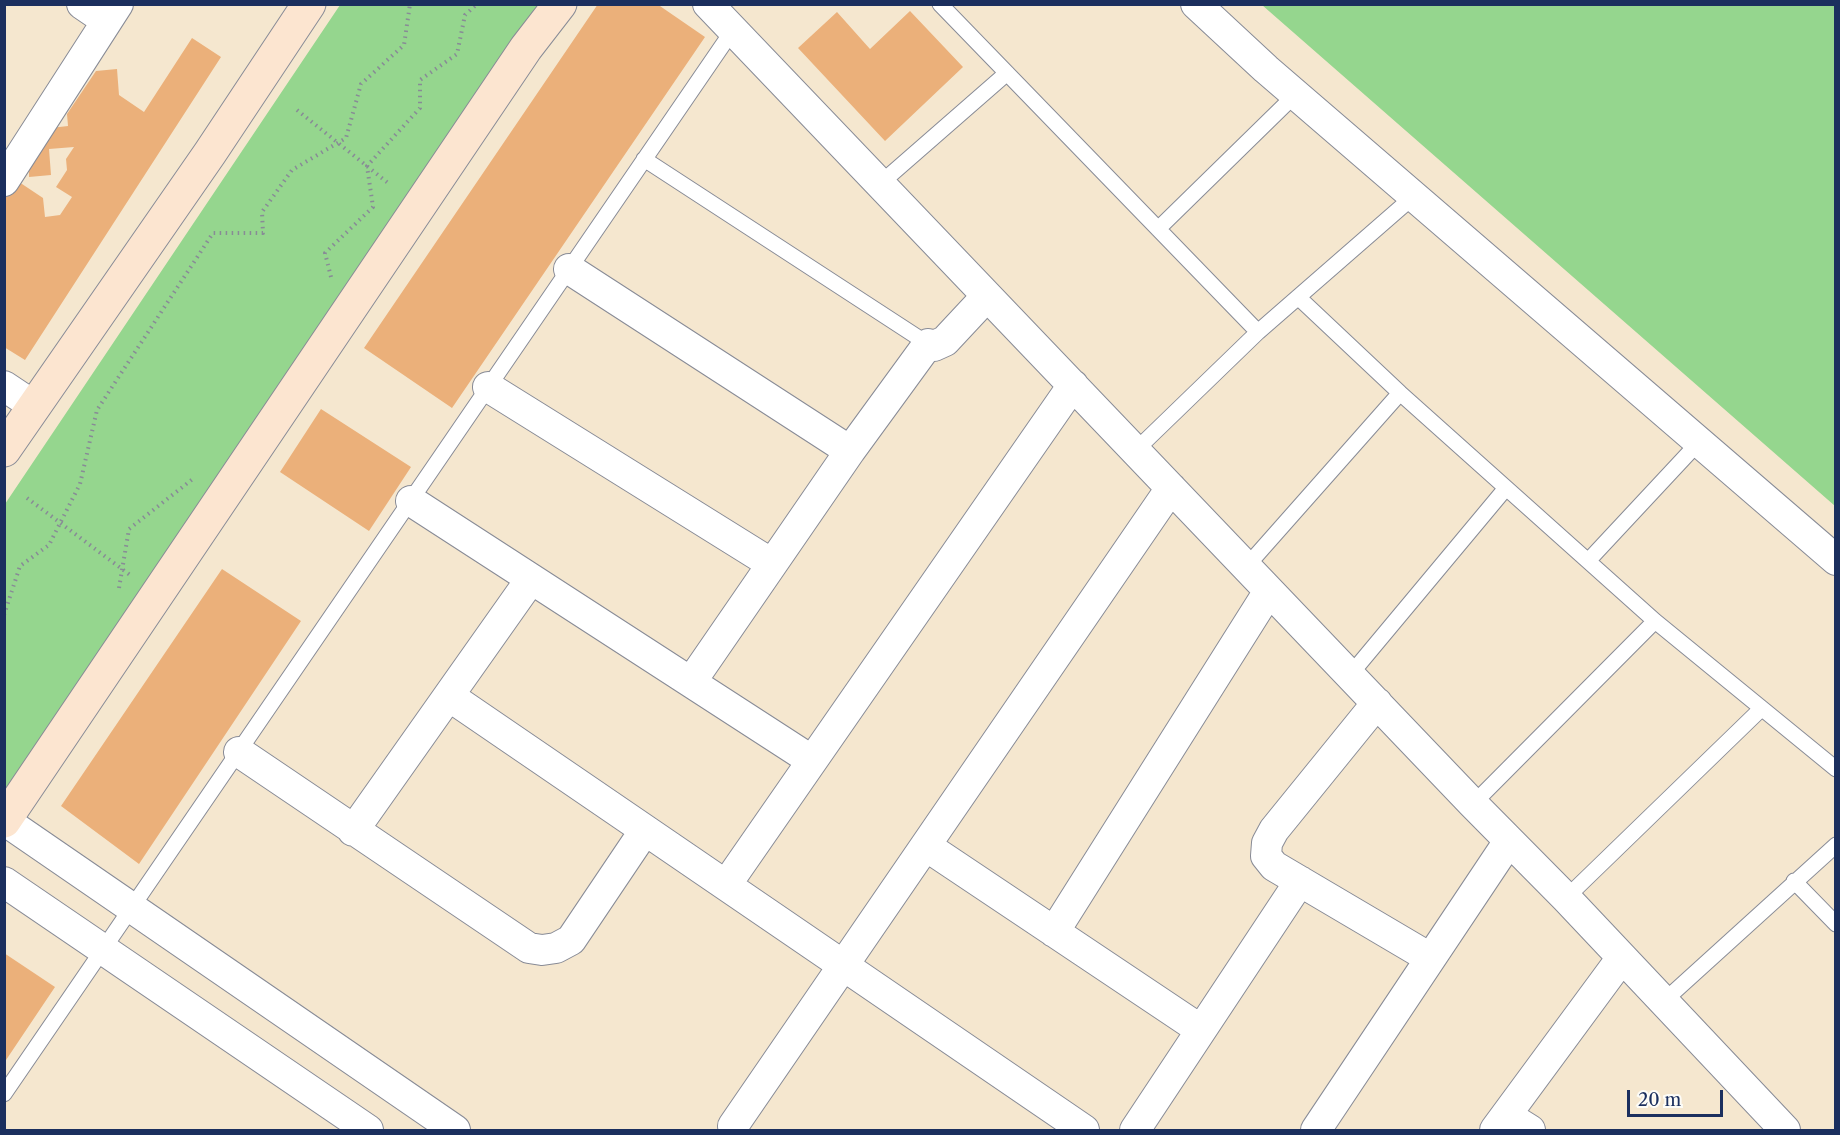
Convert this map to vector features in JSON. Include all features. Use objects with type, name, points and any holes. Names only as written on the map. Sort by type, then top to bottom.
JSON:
[{"type":"street","points":[[5,177],[112,13],[82,4]]},
{"type":"street","points":[[4,450],[210,153],[309,4]]},
{"type":"street","points":[[454,1131],[5,820],[513,68],[560,4]]},
{"type":"street","points":[[708,4],[1509,842],[1566,898],[1785,1131]]},
{"type":"street","points":[[1196,4],[1296,94],[1836,560]]},
{"type":"street","points":[[569,269],[850,451]]},
{"type":"street","points":[[691,682],[850,451],[928,344],[934,346],[945,341],[987,296]]},
{"type":"street","points":[[726,885],[1073,385]]},
{"type":"street","points":[[4,386],[34,406]]},
{"type":"street","points":[[488,387],[772,564]]},
{"type":"street","points":[[728,1129],[845,967],[1171,488]]},
{"type":"street","points":[[411,501],[811,760]]},
{"type":"street","points":[[353,831],[531,579]]},
{"type":"street","points":[[1054,932],[1269,591]]},
{"type":"street","points":[[449,696],[1084,1131]]},
{"type":"street","points":[[1377,703],[1267,843],[1265,850],[1269,862],[1430,958]]},
{"type":"street","points":[[239,752],[353,831],[530,948],[542,950],[556,948],[571,940],[645,830]]},
{"type":"street","points":[[1316,1131],[1509,842]]},
{"type":"street","points":[[926,846],[1201,1030]]},
{"type":"street","points":[[4,882],[368,1131]]},
{"type":"street","points":[[1135,1131],[1300,882]]},
{"type":"street","points":[[1511,1125],[1621,959]]},
{"type":"lane","points":[[940,4],[1258,332]]},
{"type":"lane","points":[[4,1094],[733,30]]},
{"type":"lane","points":[[881,183],[1007,73]]},
{"type":"lane","points":[[1158,229],[1296,94]]},
{"type":"lane","points":[[644,159],[928,344]]},
{"type":"lane","points":[[1136,451],[1258,332],[1414,196]]},
{"type":"lane","points":[[1298,297],[1400,393],[1655,621],[1836,769]]},
{"type":"lane","points":[[1246,567],[1400,393]]},
{"type":"lane","points":[[1588,561],[1699,442]]},
{"type":"lane","points":[[1350,675],[1506,488]]},
{"type":"lane","points":[[1473,804],[1655,621]]},
{"type":"lane","points":[[1566,898],[1761,709]]},
{"type":"lane","points":[[1664,1001],[1836,844]]},
{"type":"lane","points":[[1794,881],[1836,924]]},
{"type":"path","points":[[4,615],[20,566],[49,545],[80,484],[97,410],[213,233],[263,233],[262,212],[292,170],[346,138],[361,84],[404,45],[410,4]]},
{"type":"path","points":[[367,166],[420,108],[420,80],[456,54],[465,15],[477,4]]},
{"type":"path","points":[[297,110],[388,183]]},
{"type":"path","points":[[331,280],[325,253],[373,207],[367,166]]},
{"type":"path","points":[[118,590],[129,529],[203,471]]},
{"type":"path","points":[[27,498],[132,577]]},
{"type":"green space","points":[[340,5],[555,5],[5,810],[5,504]]},
{"type":"green space","points":[[1262,5],[1835,5],[1835,506]]},
{"type":"building","points":[[598,4],[657,4],[705,37],[452,408],[364,348]]},
{"type":"building","points":[[910,11],[963,67],[885,141],[798,48],[837,12],[870,49]]},
{"type":"building","points":[[192,38],[221,57],[25,360],[4,347],[4,185],[10,176],[43,198],[45,217],[60,215],[72,197],[56,187],[67,170],[66,159],[74,147],[49,149],[51,175],[29,177],[29,162],[51,128],[68,126],[67,114],[96,71],[117,69],[119,95],[144,112]]},
{"type":"building","points":[[321,409],[411,467],[369,531],[280,472]]},
{"type":"building","points":[[222,569],[301,621],[139,864],[61,806]]},
{"type":"building","points":[[4,953],[55,987],[4,1063]]}]
